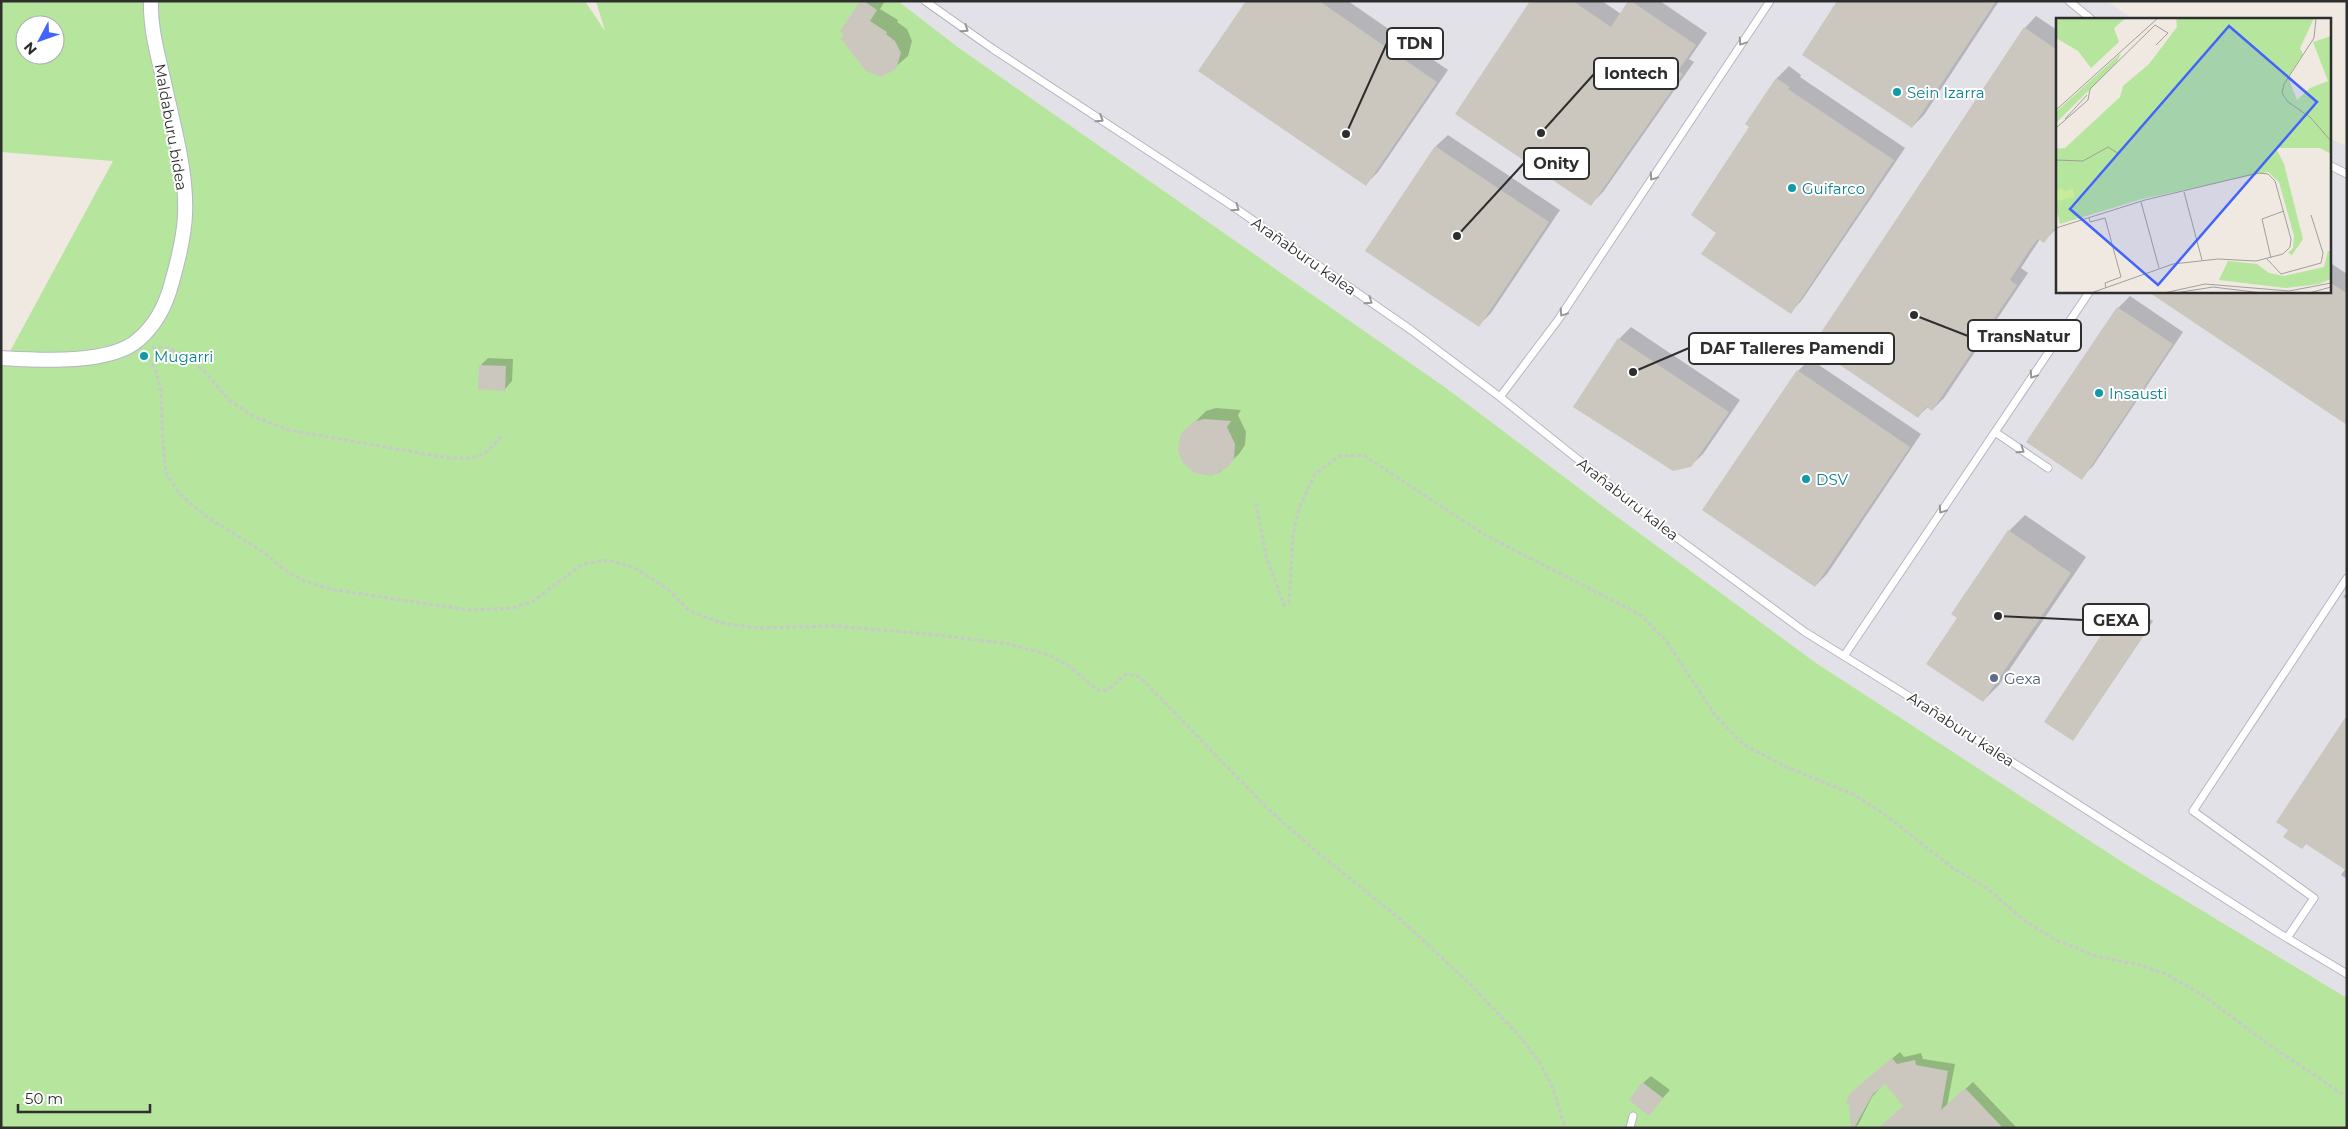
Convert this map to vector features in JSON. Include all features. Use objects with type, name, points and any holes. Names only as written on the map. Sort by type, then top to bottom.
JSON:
[{"type":"street","name":"Maldaburu bidea","points":[[1,358],[83,359],[112,353],[137,342],[157,320],[168,296],[178,258],[185,215],[182,171],[156,47],[151,1]]},
{"type":"lane","name":"Arañaburu kalea","points":[[925,1],[994,49],[1236,209],[1411,330],[1500,397],[1665,529],[1805,632],[2287,938],[2347,974]]},
{"type":"lane","points":[[1500,397],[1558,320],[1770,1]]},
{"type":"lane","points":[[2069,1],[2091,18]]},
{"type":"lane","points":[[2330,166],[2347,174]]},
{"type":"lane","points":[[1844,656],[2089,292]]},
{"type":"lane","points":[[1995,432],[2048,468]]},
{"type":"lane","points":[[2287,938],[2314,898],[2193,811],[2347,578]]},
{"type":"lane","points":[[1630,1128],[1633,1116]]},
{"type":"path","points":[[137,342],[150,348],[164,347],[185,354],[205,372],[230,400],[253,416],[288,430],[448,458],[474,459],[490,450],[501,436]]},
{"type":"path","points":[[137,342],[155,369],[162,390],[163,443],[166,473],[179,493],[204,515],[263,552],[285,570],[302,580],[329,590],[468,610],[514,608],[533,601],[583,564],[608,560],[635,568],[666,588],[690,611],[721,623],[759,628],[833,626],[928,634],[1009,644],[1049,655],[1069,666],[1097,690],[1108,690],[1126,674],[1140,677],[1267,808],[1316,851],[1400,919],[1470,984],[1522,1039],[1544,1070],[1554,1091],[1565,1128]]},
{"type":"path","points":[[1256,503],[1266,556],[1284,605],[1290,602],[1292,535],[1299,508],[1315,474],[1339,456],[1363,455],[1485,535],[1641,616],[1667,642],[1715,715],[1743,744],[1784,766],[1853,794],[1876,809],[1953,868],[1987,888],[2025,921],[2056,940],[2096,956],[2136,964],[2166,974],[2204,996],[2268,1044],[2347,1097]]},
{"type":"shaded area","points":[[898,1],[2107,1],[2132,18],[2056,18],[2056,292],[2330,292],[2330,138],[2347,146],[2347,998],[2130,867],[1816,663],[1446,388],[959,48]]},
{"type":"green space","points":[[1,1],[585,1],[605,31],[596,1],[898,1],[959,48],[1446,388],[1816,663],[2130,867],[2347,998],[2347,1128],[1,1128],[1,368],[113,161],[1,152]]},
{"type":"building","points":[[860,1],[864,1],[877,10],[870,21],[887,32],[886,34],[895,41],[901,53],[896,69],[881,77],[866,71],[841,39],[844,34],[840,31]]},
{"type":"building","points":[[1246,1],[1319,1],[1437,82],[1366,186],[1198,71]]},
{"type":"building","points":[[1530,1],[1573,1],[1611,27],[1628,1],[1631,1],[1696,45],[1678,71],[1683,74],[1591,206],[1455,114]]},
{"type":"building","name":"Sein Izarra","points":[[1837,1],[1996,1],[1912,128],[1802,55]]},
{"type":"building","points":[[2024,27],[2056,49],[2056,226],[2044,243],[2038,239],[2030,249],[2010,280],[2017,285],[1932,411],[1926,407],[1918,418],[1812,346]]},
{"type":"building","name":"Guifarco","points":[[1776,78],[1790,87],[1788,89],[1894,160],[1791,314],[1701,254],[1716,233],[1691,215],[1749,127],[1745,124]]},
{"type":"building","points":[[1435,146],[1549,222],[1479,327],[1365,251]]},
{"type":"building","points":[[2330,283],[2347,293],[2347,425],[2148,292],[2330,292]]},
{"type":"building","name":"Insausti","points":[[2117,307],[2173,344],[2082,480],[2026,442]]},
{"type":"building","points":[[1618,338],[1729,412],[1691,467],[1673,471],[1573,407]]},
{"type":"building","points":[[479,365],[506,366],[505,391],[478,389]]},
{"type":"building","name":"DSV","points":[[1797,370],[1910,447],[1815,587],[1702,510]]},
{"type":"building","points":[[1204,419],[1231,421],[1227,427],[1235,444],[1234,458],[1228,467],[1212,476],[1194,473],[1182,462],[1178,451],[1180,436],[1184,430],[1193,422]]},
{"type":"building","name":"Gexa","points":[[2008,530],[2071,573],[1983,702],[1926,664],[1957,618],[1951,614]]},
{"type":"building","points":[[2121,605],[2151,625],[2073,741],[2044,722]]},
{"type":"building","points":[[2347,715],[2347,871],[2306,844],[2302,849],[2283,837],[2288,830],[2276,822]]},
{"type":"building","points":[[1892,1058],[1897,1064],[1915,1060],[1916,1065],[1948,1071],[1941,1110],[1965,1088],[2003,1128],[1878,1128],[1903,1106],[1885,1084],[1873,1094],[1854,1128],[1851,1128],[1849,1105],[1846,1103],[1850,1093]]},
{"type":"building","points":[[1642,1082],[1663,1098],[1649,1116],[1629,1100]]},
{"type":"place","name":"Sein Izarra","points":[[1897,92]]},
{"type":"place","name":"Iontech","points":[[1541,133]]},
{"type":"place","name":"TDN","points":[[1346,134]]},
{"type":"place","name":"Guifarco","points":[[1792,188]]},
{"type":"place","name":"Onity","points":[[1457,236]]},
{"type":"place","name":"TransNatur","points":[[1914,315]]},
{"type":"place","name":"Mugarri","points":[[144,356]]},
{"type":"place","name":"DAF Talleres Pamendi","points":[[1633,372]]},
{"type":"place","name":"Insausti","points":[[2099,393]]},
{"type":"place","name":"DSV","points":[[1806,479]]},
{"type":"place","name":"GEXA","points":[[1998,616]]},
{"type":"place","name":"Gexa","points":[[1994,678]]}]
